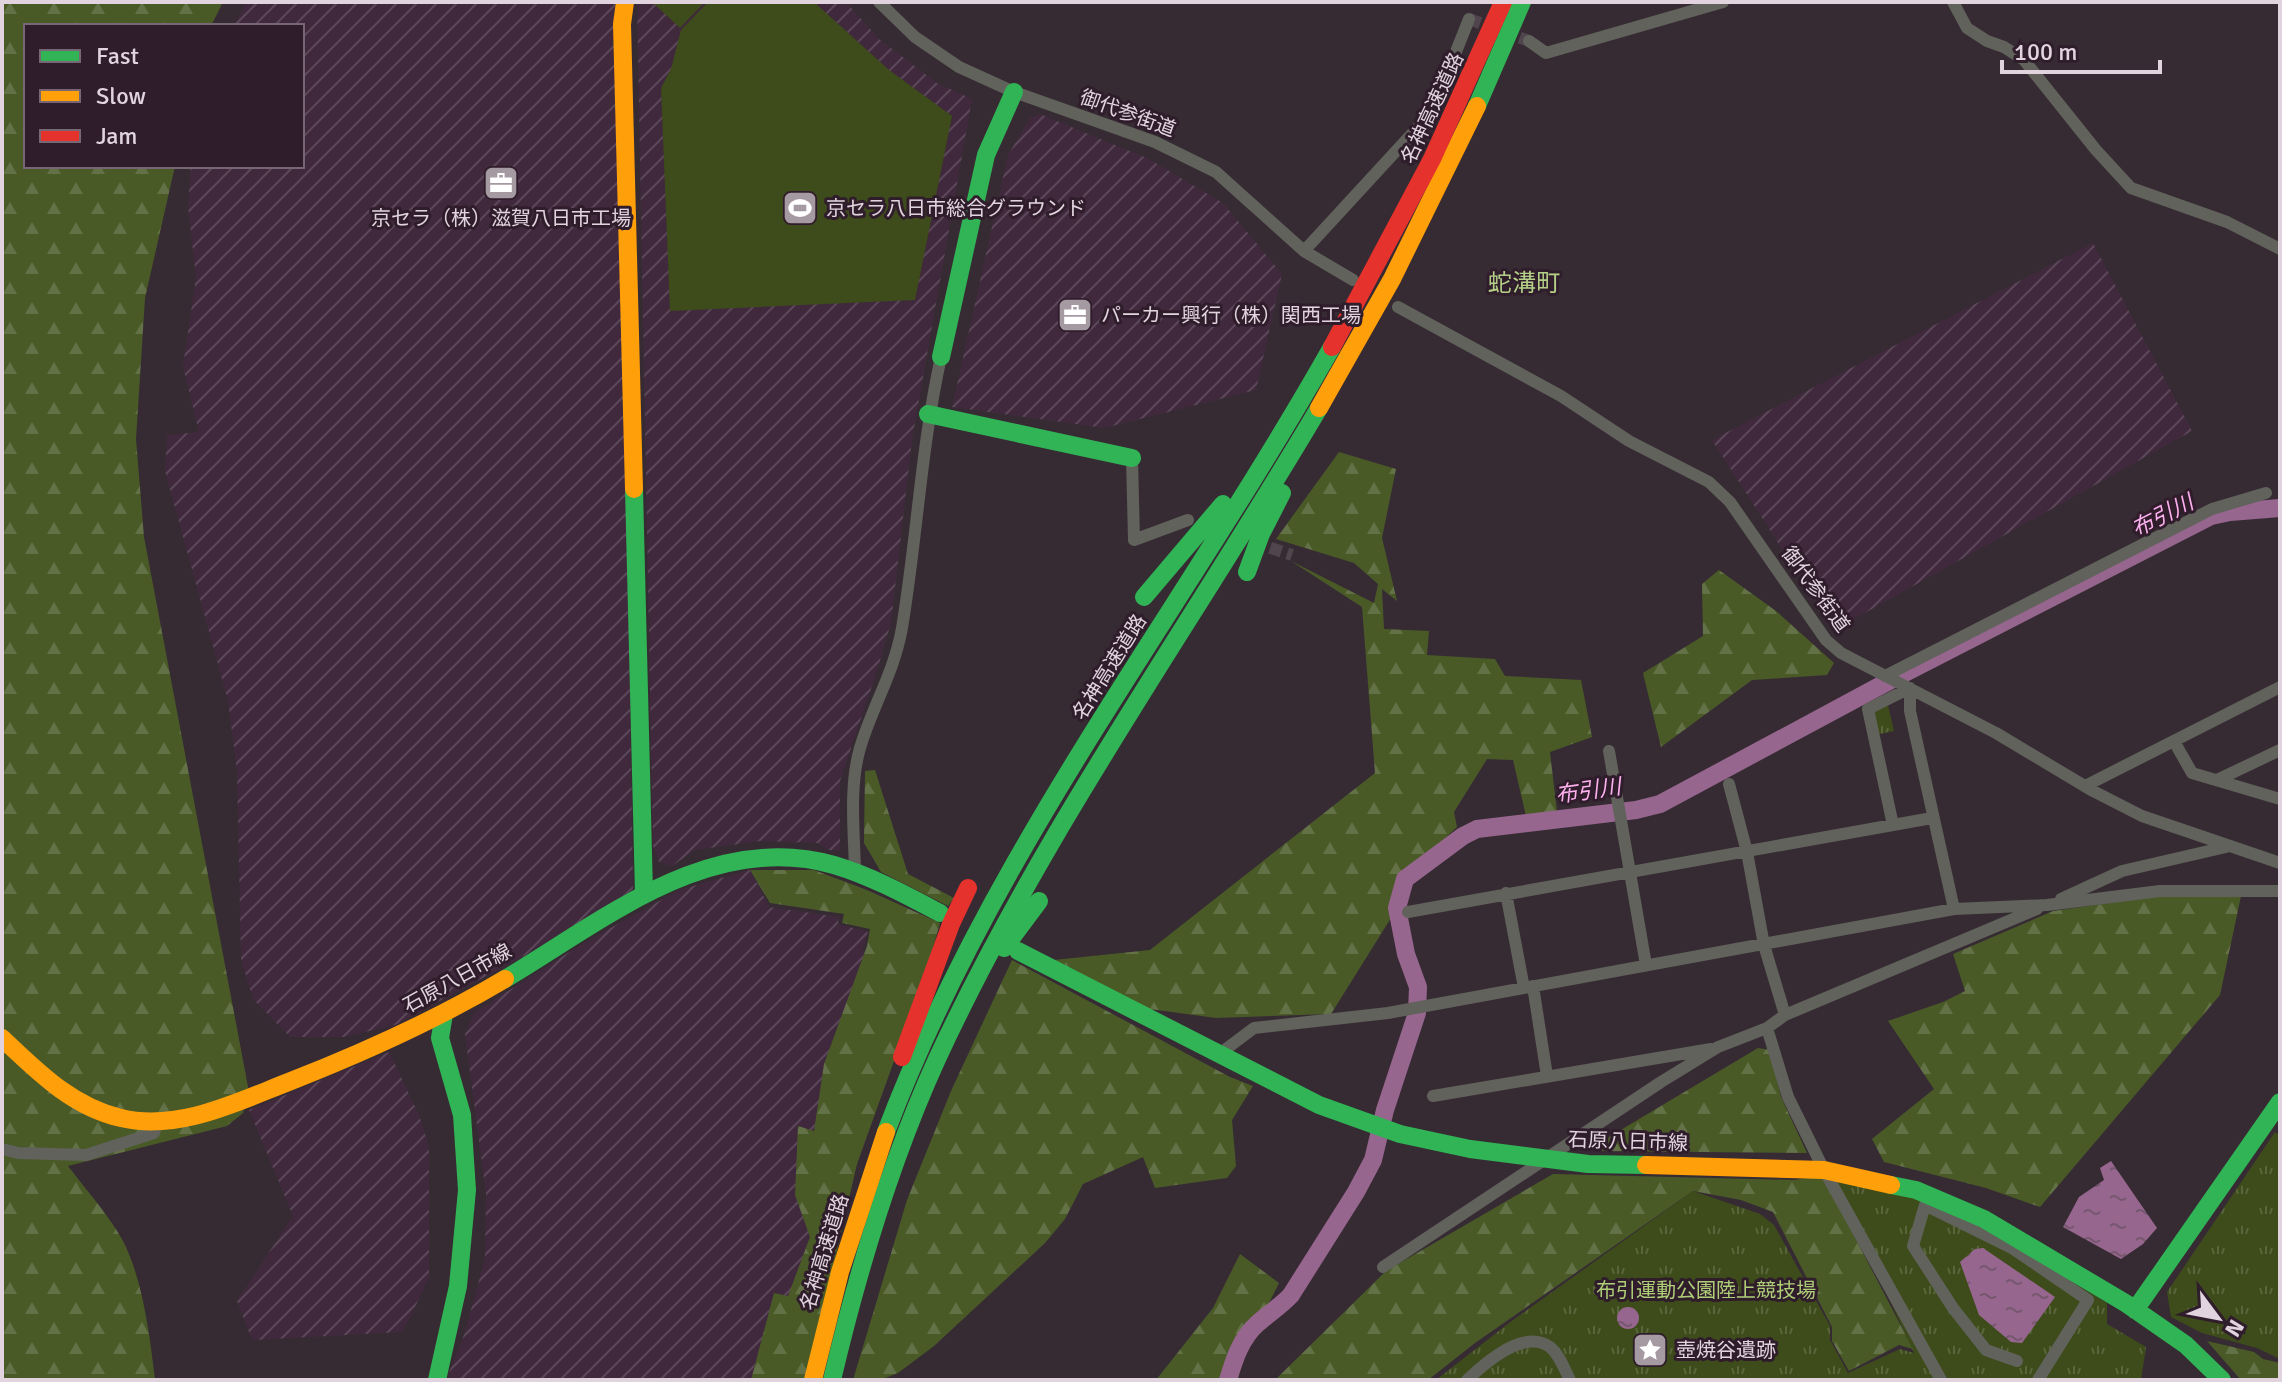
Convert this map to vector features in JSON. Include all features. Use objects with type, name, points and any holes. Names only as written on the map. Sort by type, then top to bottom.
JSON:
[{"type":"main road","points":[[625,2],[622,24],[644,894]]},
{"type":"main road","name":"名神高速道路","points":[[813,1380],[825,1323],[879,1148],[960,965],[997,896],[1112,702],[1294,411],[1433,159],[1503,2]]},
{"type":"main road","name":"名神高速道路","points":[[832,1380],[873,1222],[909,1126],[968,995],[1014,905],[1129,710],[1302,438],[1371,317],[1449,167],[1522,2]]},
{"type":"main road","points":[[941,357],[986,155],[1014,92]]},
{"type":"main road","points":[[1247,572],[1261,534],[1371,317]]},
{"type":"main road","points":[[1144,597],[1239,485],[1279,426],[1294,411]]},
{"type":"main road","points":[[928,414],[1132,458]]},
{"type":"main road","name":"石原八日市線","points":[[2,1038],[54,1087],[104,1114],[131,1121],[199,1116],[349,1058],[444,1014],[644,894],[700,868],[765,856],[820,861],[855,870],[940,913]]},
{"type":"main road","points":[[825,1323],[860,1181],[885,1102],[951,924],[968,888]]},
{"type":"main road","points":[[968,995],[988,976],[1000,954],[1039,901]]},
{"type":"main road","name":"石原八日市線","points":[[1018,951],[1319,1105],[1382,1128],[1470,1149],[1588,1164],[1824,1170],[1916,1190],[1949,1202],[2006,1231],[2135,1310],[2186,1345],[2222,1380]]},
{"type":"main road","points":[[437,1380],[456,1299],[469,1192],[460,1105],[440,1035],[444,1014]]},
{"type":"main road","points":[[2135,1310],[2280,1102]]},
{"type":"street","name":"御代参街道","points":[[879,2],[915,37],[959,67],[1014,92],[1155,142],[1216,172],[1304,251],[1353,280]]},
{"type":"street","points":[[1529,41],[1546,53],[1723,2]]},
{"type":"street","points":[[1953,2],[1967,28],[2024,60],[2096,150],[2131,188],[2227,222],[2280,249]]},
{"type":"street","points":[[1304,251],[1432,112],[1469,19]]},
{"type":"street","name":"御代参街道","points":[[1398,307],[1561,396],[1629,441],[1709,482],[1730,502],[1826,640],[1841,653],[1996,733],[2142,816],[2280,863]]},
{"type":"street","points":[[855,870],[854,791],[859,750],[887,683],[902,630],[928,414],[941,357]]},
{"type":"street","points":[[1132,458],[1134,540],[1188,520]]},
{"type":"street","points":[[1887,678],[2212,509],[2266,493]]},
{"type":"street","points":[[1906,687],[1954,909]]},
{"type":"street","points":[[1893,825],[1868,709],[1906,687]]},
{"type":"street","points":[[2085,786],[2175,743],[2280,687]]},
{"type":"street","points":[[2175,743],[2192,773],[2280,799]]},
{"type":"street","points":[[2217,780],[2280,750]]},
{"type":"street","points":[[1609,751],[1646,965]]},
{"type":"street","points":[[1729,784],[1747,852],[1764,945],[1785,1015]]},
{"type":"street","points":[[1408,912],[1932,818]]},
{"type":"street","points":[[1433,1096],[1718,1047],[1767,1028],[1785,1015],[2122,871],[2228,847]]},
{"type":"street","points":[[1218,1055],[1254,1028],[1417,1008],[1599,977],[1646,965],[1954,909],[2047,905],[2160,891],[2280,891]]},
{"type":"street","points":[[1506,893],[1547,1076]]},
{"type":"street","points":[[1767,1028],[1788,1097],[1824,1170],[1941,1380]]},
{"type":"street","points":[[1383,1267],[1718,1047]]},
{"type":"street","points":[[2,1149],[18,1153],[86,1155],[154,1133],[158,1120]]},
{"type":"street","points":[[2017,1361],[1986,1350],[1953,1308],[1913,1246],[1925,1205],[2012,1248],[2088,1300],[2038,1380]]},
{"type":"street","points":[[1467,1380],[1525,1341],[1549,1346],[1560,1359],[1570,1380]]},
{"type":"shaded area","points":[[246,2],[615,2],[625,375],[633,890],[524,956],[395,1025],[344,1037],[290,1037],[253,999],[241,959],[237,771],[228,701],[165,471],[167,435],[199,432],[183,366],[196,278],[188,206],[191,168],[304,168],[304,24],[235,24]]},
{"type":"shaded area","points":[[637,2],[846,2],[879,39],[937,83],[972,99],[912,440],[891,623],[840,781],[840,851],[829,850],[817,843],[760,841],[695,850],[672,866],[659,862],[653,846]]},
{"type":"shaded area","points":[[1040,114],[1149,159],[1223,203],[1282,274],[1256,390],[1104,428],[952,407],[1008,155],[1030,118]]},
{"type":"shaded area","points":[[2093,243],[2192,431],[1834,630],[1712,440]]},
{"type":"shaded area","points":[[750,870],[769,907],[839,917],[838,924],[868,932],[862,951],[901,958],[787,1380],[446,1380],[464,1335],[485,1259],[486,1194],[465,1034],[475,1012],[582,944],[679,890]]},
{"type":"shaded area","points":[[389,1052],[419,1115],[429,1147],[429,1278],[403,1332],[252,1340],[237,1301],[293,1216],[249,1110]]},
{"type":"green space","points":[[2,2],[223,2],[212,24],[24,24],[24,168],[175,168],[145,298],[136,439],[144,537],[249,1092],[243,1113],[227,1126],[68,1166],[111,1222],[130,1256],[145,1309],[155,1380],[2,1380]]},
{"type":"green space","points":[[652,2],[705,2],[680,28]]},
{"type":"green space","name":"京セラ八日市総合グラウンド","points":[[708,2],[814,2],[889,70],[952,116],[915,300],[670,311],[661,88],[671,69],[681,30]]},
{"type":"green space","points":[[1339,452],[1396,469],[1382,538],[1397,601],[1382,589],[1384,629],[1429,631],[1427,655],[1495,659],[1505,676],[1581,680],[1592,737],[1550,752],[1557,812],[1526,816],[1513,760],[1487,759],[1454,812],[1457,827],[1394,887],[1391,918],[1331,1014],[1216,1018],[1142,1008],[1054,960],[1150,950],[1375,773],[1362,607],[1291,561],[1374,603],[1378,584],[1354,563],[1276,539]]},
{"type":"green space","points":[[1719,570],[1776,611],[1834,663],[1827,675],[1752,680],[1661,747],[1643,673],[1703,636],[1702,584]]},
{"type":"green space","points":[[1888,705],[1894,731],[1875,735],[1872,718],[1875,711]]},
{"type":"green space","points":[[875,770],[908,874],[954,898],[948,906],[881,872],[864,843],[865,771]]},
{"type":"green space","points":[[750,870],[814,870],[940,923],[926,972],[857,1164],[807,1380],[751,1380],[774,1293],[788,1296],[810,1237],[795,1195],[798,1126],[814,1131],[824,1064],[867,946],[870,929],[842,923],[844,914],[770,903]]},
{"type":"green space","points":[[2159,896],[2241,896],[2220,995],[2040,1207],[1986,1188],[1884,1162],[1872,1139],[1934,1089],[1888,1021],[1965,991],[1953,954],[2053,911]]},
{"type":"green space","points":[[1012,960],[1230,1077],[1253,1086],[1232,1120],[1236,1166],[1227,1178],[1155,1188],[1143,1157],[1083,1184],[1065,1219],[1045,1243],[934,1346],[898,1373],[880,1380],[853,1380],[907,1200],[951,1091]]},
{"type":"green space","points":[[1758,1048],[1770,1050],[1781,1097],[1807,1153],[1602,1151],[1599,1143]]},
{"type":"green space","points":[[2275,1132],[2280,1136],[2280,1359],[2257,1348],[2202,1333],[2171,1317],[2167,1292]]},
{"type":"green space","points":[[1553,1174],[1794,1180],[1823,1176],[1913,1349],[1899,1345],[1849,1371],[1832,1341],[1832,1327],[1773,1212],[1741,1200],[1693,1191],[1475,1343],[1428,1380],[1275,1380],[1386,1271]]},
{"type":"green space","name":"布引運動公園陸上競技場","points":[[1835,1180],[1912,1197],[1970,1220],[2107,1303],[2107,1324],[2146,1347],[2141,1380],[1436,1380],[1509,1323],[1693,1191],[1760,1214],[1774,1225],[1830,1326],[1830,1340],[1848,1373],[1900,1349],[1914,1353]]},
{"type":"green space","points":[[1240,1254],[1279,1283],[1248,1345],[1237,1380],[1156,1380],[1213,1308]]},
{"type":"green space","points":[[2207,1341],[2254,1352],[2263,1359],[2280,1363],[2280,1380],[2241,1380]]},
{"type":"water","points":[[2111,1161],[2157,1228],[2143,1244],[2121,1259],[2063,1227],[2079,1197],[2104,1180],[2100,1168]]},
{"type":"water","points":[[1983,1248],[2055,1297],[2022,1343],[2011,1342],[1979,1315],[1960,1262],[1975,1249]]},
{"type":"water","points":[[1628,1307],[1636,1310],[1639,1318],[1636,1326],[1628,1329],[1620,1326],[1617,1318],[1620,1310]]},
{"type":"waterway","name":"布引川","points":[[1228,1380],[1242,1343],[1257,1324],[1291,1295],[1373,1160],[1385,1110],[1417,1013],[1418,987],[1406,954],[1397,908],[1405,879],[1477,829],[1636,810],[1660,804],[1889,681],[2211,516],[2280,508]]},
{"type":"tunnel","points":[[1469,19],[1529,41]]},
{"type":"tunnel","points":[[1253,542],[1292,555]]},
{"type":"traffic: fast","points":[[1477,106],[1522,2]]},
{"type":"traffic: fast","points":[[941,357],[986,155],[1014,92]]},
{"type":"traffic: fast","points":[[886,1132],[930,1027],[980,926],[1035,828],[1275,444],[1332,347]]},
{"type":"traffic: fast","points":[[832,1380],[864,1257],[904,1137],[937,1059],[979,974],[1071,810],[1319,408]]},
{"type":"traffic: fast","points":[[928,414],[1132,458]]},
{"type":"traffic: fast","points":[[634,489],[644,894]]},
{"type":"traffic: fast","points":[[1247,572],[1261,534],[1282,493]]},
{"type":"traffic: fast","points":[[1144,597],[1223,504]]},
{"type":"traffic: fast","points":[[505,979],[660,887],[702,870],[745,860],[789,857],[834,865],[875,880],[940,913]]},
{"type":"traffic: fast","points":[[1004,948],[1039,901]]},
{"type":"traffic: fast","points":[[1018,951],[1319,1105],[1400,1134],[1470,1149],[1588,1164],[1646,1165]]},
{"type":"traffic: fast","points":[[437,1380],[458,1286],[467,1190],[462,1115],[440,1038],[444,1014]]},
{"type":"traffic: fast","points":[[2135,1310],[2280,1102]]},
{"type":"traffic: fast","points":[[1891,1185],[1916,1190],[1984,1219],[2127,1304],[2186,1345],[2222,1380]]},
{"type":"traffic: slow","points":[[625,2],[622,24],[634,489]]},
{"type":"traffic: slow","points":[[1319,408],[1392,279],[1477,106]]},
{"type":"traffic: slow","points":[[2,1038],[56,1086],[87,1106],[121,1118],[165,1121],[230,1105],[346,1059],[426,1022],[505,979]]},
{"type":"traffic: slow","points":[[813,1380],[840,1272],[886,1132]]},
{"type":"traffic: slow","points":[[1646,1165],[1824,1170],[1891,1185]]},
{"type":"traffic: jam","points":[[1332,347],[1432,159],[1503,2]]},
{"type":"traffic: jam","points":[[902,1057],[951,924],[968,888]]},
{"type":"place","name":"京セラ（株）滋賀八日市工場","points":[[501,183]]},
{"type":"place","name":"京セラ八日市総合グラウンド","points":[[800,208]]},
{"type":"place","name":"パーカー興行（株）関西工場","points":[[1075,315]]},
{"type":"place","name":"壺焼谷遺跡","points":[[1650,1350]]},
{"type":"district","name":"蛇溝町","points":[[1524,283]]}]
